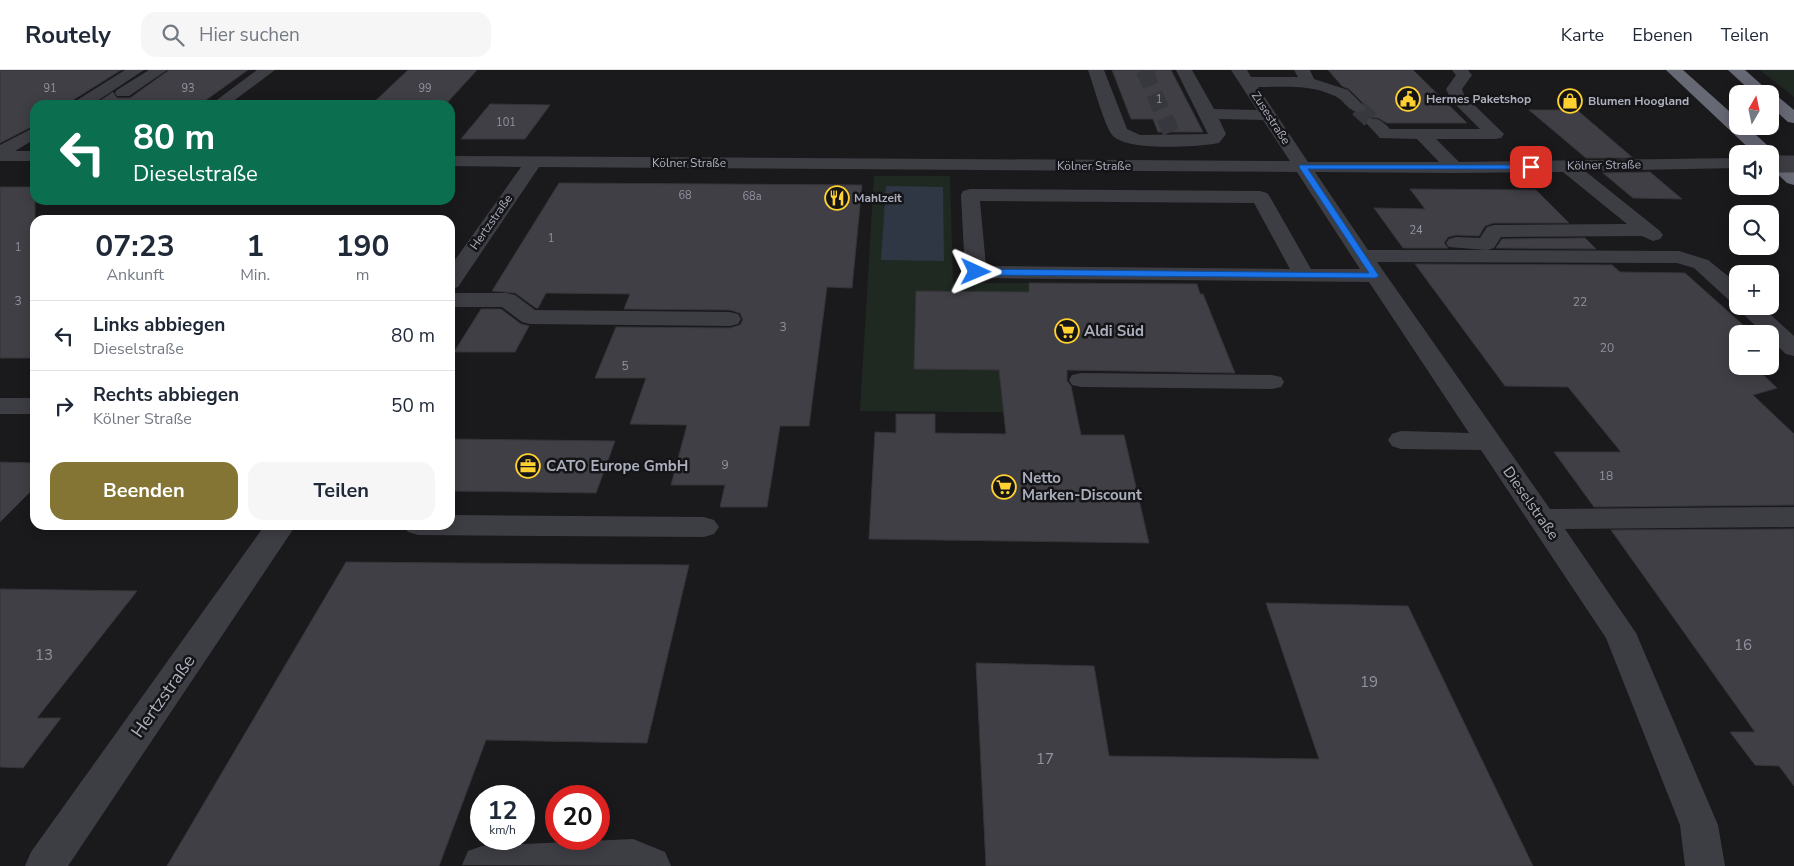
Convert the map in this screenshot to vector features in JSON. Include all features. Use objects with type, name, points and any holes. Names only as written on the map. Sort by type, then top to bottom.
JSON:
[{"type":"highway","points":[[1674,70],[1756,145]]},
{"type":"highway","points":[[1736,70],[1754,85]]},
{"type":"highway","points":[[1779,106],[1794,118]]},
{"type":"highway","points":[[1779,165],[1794,179]]},
{"type":"street","points":[[88,100],[136,70]]},
{"type":"street","points":[[111,100],[159,70]]},
{"type":"street","points":[[225,100],[267,70]]},
{"type":"street","points":[[1096,70],[1119,132],[1133,139],[1173,136],[1213,139],[1217,134],[1184,70]]},
{"type":"street","points":[[1374,123],[1386,134],[1495,134],[1457,97],[1454,88],[1464,74],[1460,70]]},
{"type":"street","points":[[1243,76],[1305,76],[1342,94],[1358,108]]},
{"type":"street","name":"Zusestraße","points":[[1243,76],[1303,167]]},
{"type":"street","points":[[1208,114],[1269,115]]},
{"type":"street","points":[[1422,134],[1454,168]]},
{"type":"street","points":[[0,152],[30,135]]},
{"type":"street","points":[[0,156],[30,153]]},
{"type":"street","name":"Kölner Straße","points":[[455,161],[1454,168],[1729,163]]},
{"type":"street","name":"Hertzstraße","points":[[455,275],[533,162]]},
{"type":"street","points":[[1779,164],[1794,164]]},
{"type":"street","points":[[1568,166],[1679,257]]},
{"type":"street","name":"Dieselstraße","points":[[1303,167],[1488,442],[1620,633],[1699,825],[1705,866]]},
{"type":"street","points":[[1304,275],[1260,197],[970,195],[976,272],[1304,275],[1363,258],[1487,244],[1494,231],[1647,230]]},
{"type":"street","points":[[1363,258],[1679,257],[1701,264],[1729,288]]},
{"type":"street","points":[[455,300],[507,300],[530,317],[730,319]]},
{"type":"street","points":[[1758,315],[1794,349]]},
{"type":"street","points":[[1081,380],[1272,382]]},
{"type":"street","points":[[0,406],[30,406]]},
{"type":"street","points":[[1401,440],[1488,442]]},
{"type":"street","points":[[1542,519],[1794,517]]},
{"type":"street","points":[[455,525],[704,527]]},
{"type":"street","name":"Hertzstraße","points":[[45,866],[279,530]]},
{"type":"street","points":[[482,865],[633,858],[651,866]]},
{"type":"shaded area","points":[[1760,70],[1794,70],[1794,97]]},
{"type":"shaded area","points":[[874,176],[950,176],[953,283],[1029,283],[1029,292],[916,291],[914,369],[999,370],[1001,390],[1071,413],[860,411]]},
{"type":"water","points":[[886,186],[943,187],[944,261],[881,260]]},
{"type":"building","points":[[0,70],[121,70],[73,100],[30,100],[30,128],[0,143]]},
{"type":"building","points":[[169,70],[248,70],[206,100],[101,100],[113,92],[117,98],[130,98]]},
{"type":"building","points":[[408,70],[477,70],[450,100],[376,100]]},
{"type":"building","points":[[1112,70],[1171,70],[1203,132],[1158,132],[1153,119],[1131,119]]},
{"type":"building","points":[[1328,70],[1413,70],[1467,123],[1387,123],[1378,118],[1368,117],[1365,113],[1367,107],[1349,89],[1342,86]]},
{"type":"building","points":[[490,104],[550,105],[525,139],[461,139]]},
{"type":"building","points":[[1529,110],[1577,110],[1633,158],[1586,158]]},
{"type":"building","points":[[1650,172],[1682,199],[1633,198],[1603,173]]},
{"type":"building","points":[[559,183],[862,185],[852,288],[827,287],[809,426],[780,426],[767,507],[720,507],[725,485],[671,485],[687,425],[630,424],[646,378],[595,378],[616,327],[730,328],[740,325],[743,320],[740,313],[730,310],[624,309],[630,294],[546,293],[538,308],[536,308],[515,293],[492,291]]},
{"type":"building","points":[[0,187],[30,187],[30,205],[35,205],[35,215],[30,215],[30,358],[0,358]]},
{"type":"building","points":[[1410,189],[1536,190],[1569,223],[1493,223],[1485,226],[1479,236],[1456,235],[1448,237],[1444,243],[1448,248],[1403,248],[1374,208],[1425,209]]},
{"type":"building","points":[[1585,238],[1596,249],[1496,248],[1502,239]]},
{"type":"building","points":[[1415,264],[1612,265],[1620,272],[1685,273],[1729,312],[1729,315],[1732,315],[1743,325],[1729,325],[1729,375],[1763,375],[1777,388],[1753,395],[1794,434],[1794,505],[1594,507],[1554,452],[1621,452],[1568,387],[1505,386]]},
{"type":"building","points":[[1029,283],[1197,284],[1200,294],[1203,294],[1235,373],[1067,370],[1067,381],[1071,386],[1081,435],[1124,435],[1149,543],[869,539],[875,432],[896,433],[896,414],[935,414],[935,433],[1006,434],[999,370],[914,369],[916,291],[1029,292]]},
{"type":"building","points":[[481,309],[501,309],[521,324],[529,326],[515,352],[455,352]]},
{"type":"building","name":"CATO Europe GmbH","points":[[455,439],[615,441],[596,493],[455,491]]},
{"type":"building","points":[[0,462],[30,463],[30,492],[0,522]]},
{"type":"building","points":[[1794,529],[1794,786],[1779,766],[1755,765],[1730,732],[1755,732],[1611,530]]},
{"type":"building","points":[[346,562],[689,565],[647,743],[486,740],[439,866],[167,866]]},
{"type":"building","points":[[0,589],[137,591],[37,718],[61,718],[23,768],[0,767]]},
{"type":"building","points":[[1266,603],[1408,606],[1533,866],[986,866],[976,663],[1094,666],[1109,756],[1319,759]]},
{"type":"tunnel","points":[[1144,70],[1171,132]]},
{"type":"tunnel","points":[[1358,108],[1374,123]]},
{"type":"place","name":"Hermes Paketshop","points":[[1408,99]]},
{"type":"place","name":"Blumen Hoogland","points":[[1570,101]]},
{"type":"place","name":"Mahlzeit","points":[[837,198]]},
{"type":"place","name":"Aldi Süd","points":[[1067,331]]},
{"type":"place","name":"CATO Europe GmbH","points":[[528,466]]},
{"type":"place","name":"Netto Marken-Discount","points":[[1004,487]]},
{"type":"route","points":[[976,272],[1375,276],[1303,167],[1531,167]]}]
